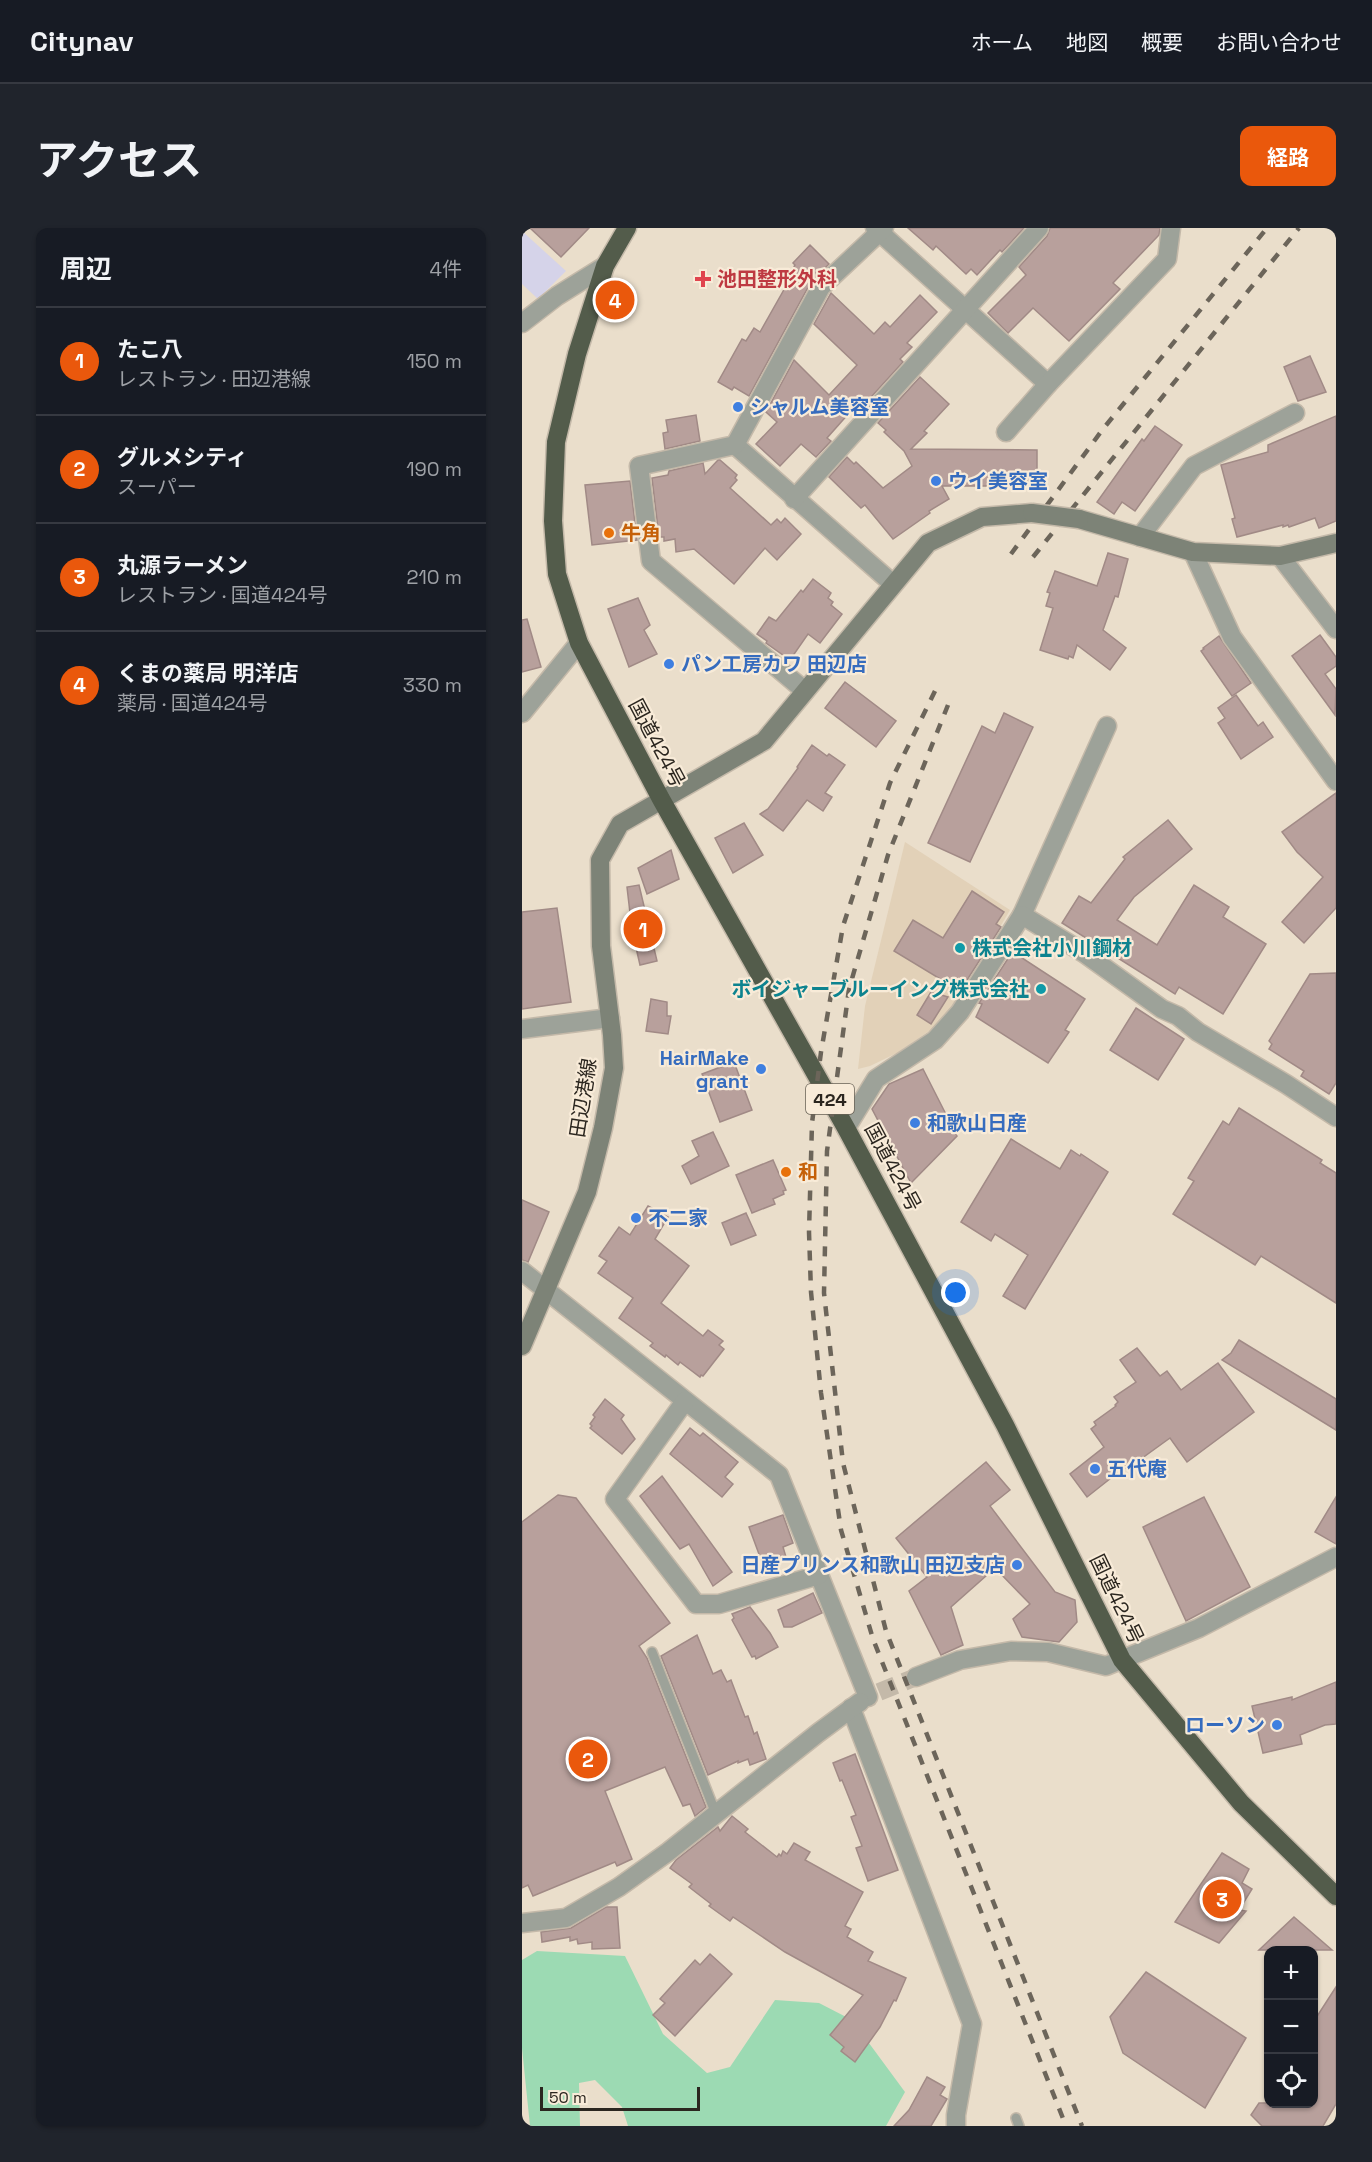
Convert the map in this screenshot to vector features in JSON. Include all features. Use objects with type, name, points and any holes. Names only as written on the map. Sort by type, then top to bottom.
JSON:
[{"type":"highway","name":"国道424号","points":[[627,228],[605,266],[577,354],[556,442],[553,521],[557,574],[579,644],[661,799],[846,1128],[1005,1425],[1122,1660],[1241,1803],[1336,1896]]},
{"type":"street","points":[[794,499],[1039,228]]},
{"type":"street","points":[[1006,432],[1048,384],[1167,259],[1171,228]]},
{"type":"street","points":[[805,691],[651,561],[639,466],[735,445],[821,286],[879,230],[1048,384]]},
{"type":"street","points":[[526,313],[605,266]]},
{"type":"street","points":[[1140,537],[1194,466],[1295,413]]},
{"type":"street","points":[[735,445],[893,584]]},
{"type":"street","name":"田辺港線","points":[[522,1346],[587,1192],[603,1128],[614,1068],[600,946],[600,860],[620,824],[764,741],[928,543],[982,517],[1032,513],[1079,519],[1193,552],[1280,556],[1336,543]]},
{"type":"street","points":[[1193,552],[1232,637],[1336,781]]},
{"type":"street","points":[[1280,556],[1336,629]]},
{"type":"street","points":[[522,713],[579,644]]},
{"type":"street","points":[[846,1128],[876,1079],[935,1040],[960,1012],[1022,915],[1107,726]]},
{"type":"street","points":[[1022,915],[1084,953],[1198,1032],[1286,1084],[1336,1117]]},
{"type":"street","points":[[522,1029],[610,1018]]},
{"type":"street","points":[[522,1271],[779,1475],[819,1575],[873,1695],[818,1732],[717,1814],[619,1887],[566,1918],[522,1923]]},
{"type":"street","points":[[685,1401],[615,1498],[696,1604],[719,1604],[819,1575]]},
{"type":"street","points":[[916,1677],[960,1660],[1011,1651],[1048,1652],[1106,1665],[1199,1628],[1336,1557]]},
{"type":"street","points":[[851,1708],[972,2024],[956,2126]]},
{"type":"lane","points":[[652,1652],[717,1814]]},
{"type":"shaded area","points":[[522,231],[566,271],[538,299],[522,284]]},
{"type":"shaded area","points":[[905,842],[1010,910],[954,1006],[935,1027],[897,1053],[858,1069],[865,1006]]},
{"type":"green space","points":[[537,1951],[625,1956],[663,2034],[707,2073],[730,2067],[775,2000],[819,2003],[852,2020],[905,2092],[886,2126],[628,2126],[622,2107],[595,2080],[579,2083],[580,2126],[530,2126],[522,2048],[522,1960]]},
{"type":"building","points":[[530,228],[589,228],[561,257]]},
{"type":"building","points":[[908,228],[1024,228],[977,275],[971,269],[966,274],[936,246],[933,250]]},
{"type":"building","points":[[1050,228],[1160,228],[1159,235],[1113,283],[1120,289],[1069,341],[1033,308],[1008,333],[988,313],[1026,275],[1019,267],[1047,236]]},
{"type":"building","points":[[810,245],[829,264],[811,282],[749,396],[734,387],[732,390],[718,382],[742,339],[746,341],[754,328],[760,332],[786,286],[783,284],[795,265],[793,263]]},
{"type":"building","points":[[831,293],[874,334],[885,322],[890,327],[920,295],[937,312],[907,343],[912,347],[900,359],[903,362],[862,407],[858,403],[827,438],[831,441],[816,457],[801,444],[780,466],[756,444],[777,422],[766,412],[794,360],[829,395],[857,365],[814,324]]},
{"type":"building","points":[[1310,356],[1326,392],[1298,401],[1284,367]]},
{"type":"building","points":[[920,377],[949,404],[924,431],[927,433],[911,449],[1037,450],[1037,486],[942,486],[949,499],[929,511],[930,513],[893,539],[865,505],[861,508],[829,477],[847,457],[854,464],[856,462],[883,488],[912,466],[904,451],[878,423]]},
{"type":"building","points":[[696,415],[700,441],[665,449],[663,433],[668,432],[666,420]]},
{"type":"building","points":[[1336,416],[1336,521],[1319,528],[1315,518],[1289,527],[1288,525],[1283,527],[1283,525],[1237,537],[1232,519],[1235,518],[1221,465],[1268,452],[1268,445]]},
{"type":"building","points":[[1155,426],[1182,445],[1135,511],[1122,502],[1114,514],[1097,502],[1142,439],[1144,441]]},
{"type":"building","points":[[718,460],[737,475],[735,478],[737,480],[730,488],[771,525],[777,519],[781,523],[785,518],[801,534],[777,560],[765,548],[734,584],[694,549],[676,552],[675,539],[664,541],[664,537],[659,537],[652,478],[668,475],[669,471],[703,463],[705,474]]},
{"type":"building","points":[[630,481],[637,540],[592,545],[585,485]]},
{"type":"building","points":[[1108,553],[1128,559],[1118,597],[1115,596],[1103,630],[1126,648],[1110,670],[1077,645],[1073,658],[1069,656],[1068,659],[1040,650],[1053,608],[1046,606],[1050,593],[1047,592],[1055,571],[1097,586]]},
{"type":"building","points":[[813,579],[831,593],[828,598],[833,602],[831,605],[842,614],[820,643],[808,634],[790,660],[757,634],[769,617],[776,621]]},
{"type":"building","points":[[638,598],[650,625],[644,630],[657,654],[629,667],[608,609]]},
{"type":"building","points":[[527,619],[541,667],[522,672],[522,620]]},
{"type":"building","points":[[1320,635],[1336,657],[1336,666],[1325,674],[1336,689],[1335,715],[1292,656]]},
{"type":"building","points":[[1219,636],[1251,683],[1232,696],[1201,651]]},
{"type":"building","points":[[845,682],[896,721],[876,747],[825,708]]},
{"type":"building","points":[[1236,695],[1258,726],[1263,722],[1273,737],[1241,759],[1218,723],[1225,718],[1218,708]]},
{"type":"building","points":[[1004,713],[1033,727],[970,862],[928,843],[982,726],[995,733]]},
{"type":"building","points":[[812,745],[845,765],[825,793],[832,797],[823,811],[807,800],[783,831],[760,814],[768,809]]},
{"type":"building","points":[[1336,793],[1336,908],[1304,943],[1282,922],[1323,877],[1297,852],[1282,832]]},
{"type":"building","points":[[1168,820],[1192,849],[1134,897],[1117,920],[1157,945],[1194,885],[1229,907],[1223,917],[1266,944],[1223,1014],[1179,987],[1175,994],[1062,923],[1079,896],[1091,903],[1125,859],[1123,857]]},
{"type":"building","points":[[744,823],[763,855],[733,873],[715,838]]},
{"type":"building","points":[[671,850],[679,879],[647,894],[638,868]]},
{"type":"building","points":[[639,885],[657,961],[640,965],[632,930],[627,887]]},
{"type":"building","name":"株式会社小川鋼材","points":[[972,891],[1004,912],[996,924],[1001,927],[960,991],[894,951],[913,920],[943,938]]},
{"type":"building","points":[[557,908],[571,1002],[522,1009],[522,912]]},
{"type":"building","points":[[1020,940],[1030,946],[1022,958],[1085,999],[1065,1030],[1069,1032],[1048,1063],[976,1017],[982,1004],[979,1003]]},
{"type":"building","points":[[1336,973],[1336,1083],[1329,1094],[1301,1076],[1304,1071],[1269,1049],[1272,1044],[1269,1041],[1310,974]]},
{"type":"building","points":[[931,992],[948,997],[931,1024],[917,1015]]},
{"type":"building","points":[[651,999],[667,1002],[667,1016],[671,1016],[668,1034],[646,1031]]},
{"type":"building","points":[[1136,1008],[1184,1039],[1158,1080],[1110,1050]]},
{"type":"building","points":[[734,1062],[752,1110],[720,1122],[702,1074]]},
{"type":"building","name":"和歌山日産","points":[[923,1069],[957,1136],[911,1183],[872,1109],[889,1084]]},
{"type":"building","points":[[1239,1108],[1322,1160],[1320,1163],[1336,1173],[1336,1303],[1261,1256],[1255,1265],[1173,1214],[1194,1181],[1188,1178],[1223,1121],[1229,1125]]},
{"type":"building","points":[[713,1132],[729,1166],[691,1184],[682,1166],[699,1156],[692,1141]]},
{"type":"building","points":[[1011,1139],[1060,1169],[1071,1150],[1108,1172],[1025,1309],[1003,1296],[1028,1255],[995,1234],[991,1241],[961,1222]]},
{"type":"building","points":[[773,1160],[786,1190],[783,1191],[784,1194],[773,1199],[775,1204],[752,1213],[736,1175]]},
{"type":"building","points":[[522,1200],[549,1212],[528,1262],[522,1260]]},
{"type":"building","points":[[648,1206],[668,1217],[655,1239],[689,1266],[661,1303],[703,1336],[708,1330],[723,1341],[719,1345],[724,1349],[700,1377],[680,1362],[678,1365],[666,1355],[665,1357],[650,1346],[653,1343],[619,1318],[633,1298],[598,1273],[607,1261],[599,1256],[619,1227],[630,1235]]},
{"type":"building","points":[[746,1213],[756,1235],[731,1245],[722,1223]]},
{"type":"building","points":[[1239,1340],[1336,1399],[1336,1430],[1222,1360],[1231,1353]]},
{"type":"building","points":[[1137,1348],[1160,1376],[1167,1371],[1181,1390],[1218,1363],[1254,1412],[1187,1462],[1170,1438],[1127,1469],[1125,1467],[1087,1497],[1070,1474],[1104,1447],[1091,1429],[1096,1425],[1094,1422],[1116,1406],[1118,1402],[1114,1397],[1136,1382],[1120,1360]]},
{"type":"building","points":[[605,1399],[624,1415],[621,1419],[635,1439],[622,1454],[590,1428],[595,1417],[593,1415]]},
{"type":"building","points":[[690,1428],[700,1436],[703,1433],[738,1462],[725,1477],[733,1484],[722,1497],[670,1454]]},
{"type":"building","points":[[986,1462],[1010,1490],[990,1506],[1055,1592],[1075,1600],[1077,1622],[1059,1642],[1022,1637],[1013,1619],[1030,1604],[995,1568],[951,1607],[963,1645],[941,1655],[909,1591],[927,1577],[896,1538]]},
{"type":"building","points":[[662,1476],[732,1572],[713,1586],[689,1544],[680,1549],[640,1496]]},
{"type":"building","points":[[558,1495],[576,1498],[670,1623],[639,1646],[647,1658],[706,1807],[695,1816],[690,1804],[683,1806],[665,1767],[605,1791],[632,1859],[617,1866],[615,1862],[533,1896],[528,1885],[522,1888],[522,1522]]},
{"type":"building","points":[[1204,1497],[1250,1587],[1186,1621],[1143,1527]]},
{"type":"building","points":[[1336,1497],[1336,1544],[1315,1532]]},
{"type":"building","points":[[783,1515],[793,1543],[783,1547],[786,1557],[763,1565],[749,1527]]},
{"type":"building","points":[[813,1593],[822,1613],[792,1627],[784,1627],[778,1610]]},
{"type":"building","points":[[750,1607],[778,1647],[756,1659],[755,1656],[752,1657],[732,1620],[734,1618],[732,1614]]},
{"type":"building","points":[[697,1635],[713,1674],[721,1670],[727,1682],[731,1680],[745,1717],[748,1716],[754,1734],[757,1732],[766,1759],[750,1765],[748,1759],[738,1763],[738,1761],[708,1775],[661,1656]]},
{"type":"building","points":[[1336,1682],[1336,1724],[1325,1725],[1300,1735],[1302,1744],[1263,1753],[1252,1706],[1292,1697],[1292,1700]]},
{"type":"building","points":[[855,1754],[898,1870],[868,1881],[856,1848],[862,1846],[851,1817],[856,1815],[833,1763]]},
{"type":"building","points":[[732,1816],[748,1829],[745,1832],[777,1857],[779,1854],[781,1856],[783,1851],[787,1854],[794,1843],[810,1852],[805,1860],[863,1892],[845,1926],[851,1929],[847,1937],[873,1952],[868,1961],[906,1978],[896,2001],[894,2000],[880,2027],[855,2062],[841,2051],[844,2047],[830,2035],[863,1995],[785,1952],[733,1917],[730,1921],[709,1906],[711,1904],[689,1887],[692,1884],[670,1868],[676,1860],[718,1827],[720,1831]]},
{"type":"building","points":[[1222,1853],[1249,1869],[1242,1883],[1252,1889],[1239,1910],[1246,1911],[1219,1943],[1175,1922]]},
{"type":"building","points":[[606,1907],[617,1907],[620,1948],[592,1949],[592,1942],[578,1944],[577,1939],[570,1941],[570,1937],[542,1942],[541,1932],[571,1928]]},
{"type":"building","points":[[1294,1917],[1332,1950],[1318,1950],[1318,1946],[1264,1946],[1264,1950],[1259,1950]]},
{"type":"building","points":[[710,1954],[732,1974],[675,2036],[653,2015],[665,2003],[660,1999],[695,1960],[700,1965]]},
{"type":"building","points":[[1146,1972],[1246,2038],[1205,2108],[1123,2053],[1110,2017]]},
{"type":"building","points":[[1336,1987],[1336,2104],[1323,2126],[1262,2126],[1251,2115],[1259,2103],[1264,2103],[1264,2108],[1318,2108],[1318,2015]]},
{"type":"building","points":[[927,2077],[945,2087],[940,2095],[947,2099],[931,2126],[894,2126],[909,2110]]},
{"type":"tunnel","points":[[879,1692],[916,1677]]},
{"type":"railway","points":[[1011,554],[1103,429],[1267,228]]},
{"type":"railway","points":[[1033,557],[1299,228]]},
{"type":"railway","points":[[935,691],[890,783],[843,926],[821,1052],[812,1123],[809,1232],[811,1292],[821,1393],[841,1530],[873,1639],[1066,2126]]},
{"type":"railway","points":[[948,705],[888,855],[849,989],[827,1151],[824,1293],[843,1463],[886,1631],[1082,2126]]},
{"type":"place","name":"池田整形外科","points":[[703,279]]},
{"type":"place","name":"くまの薬局 明洋店","points":[[615,300]]},
{"type":"place","name":"シャルム美容室","points":[[738,407]]},
{"type":"place","name":"ウイ美容室","points":[[936,481]]},
{"type":"place","name":"牛角","points":[[609,533]]},
{"type":"place","name":"パン工房カワ 田辺店","points":[[669,664]]},
{"type":"place","name":"たこ八","points":[[643,929]]},
{"type":"place","name":"株式会社小川鋼材","points":[[960,948]]},
{"type":"place","name":"ボイジャーブルーイング株式会社","points":[[1041,989]]},
{"type":"place","name":"HairMake grant","points":[[761,1069]]},
{"type":"place","name":"和歌山日産","points":[[915,1123]]},
{"type":"place","name":"和","points":[[786,1172]]},
{"type":"place","name":"不二家","points":[[636,1218]]},
{"type":"place","name":"五代庵","points":[[1095,1469]]},
{"type":"place","name":"日産プリンス和歌山 田辺支店","points":[[1017,1565]]},
{"type":"place","name":"ローソン","points":[[1277,1725]]},
{"type":"place","name":"グルメシティ","points":[[588,1759]]},
{"type":"place","name":"丸源ラーメン","points":[[1222,1899]]}]
